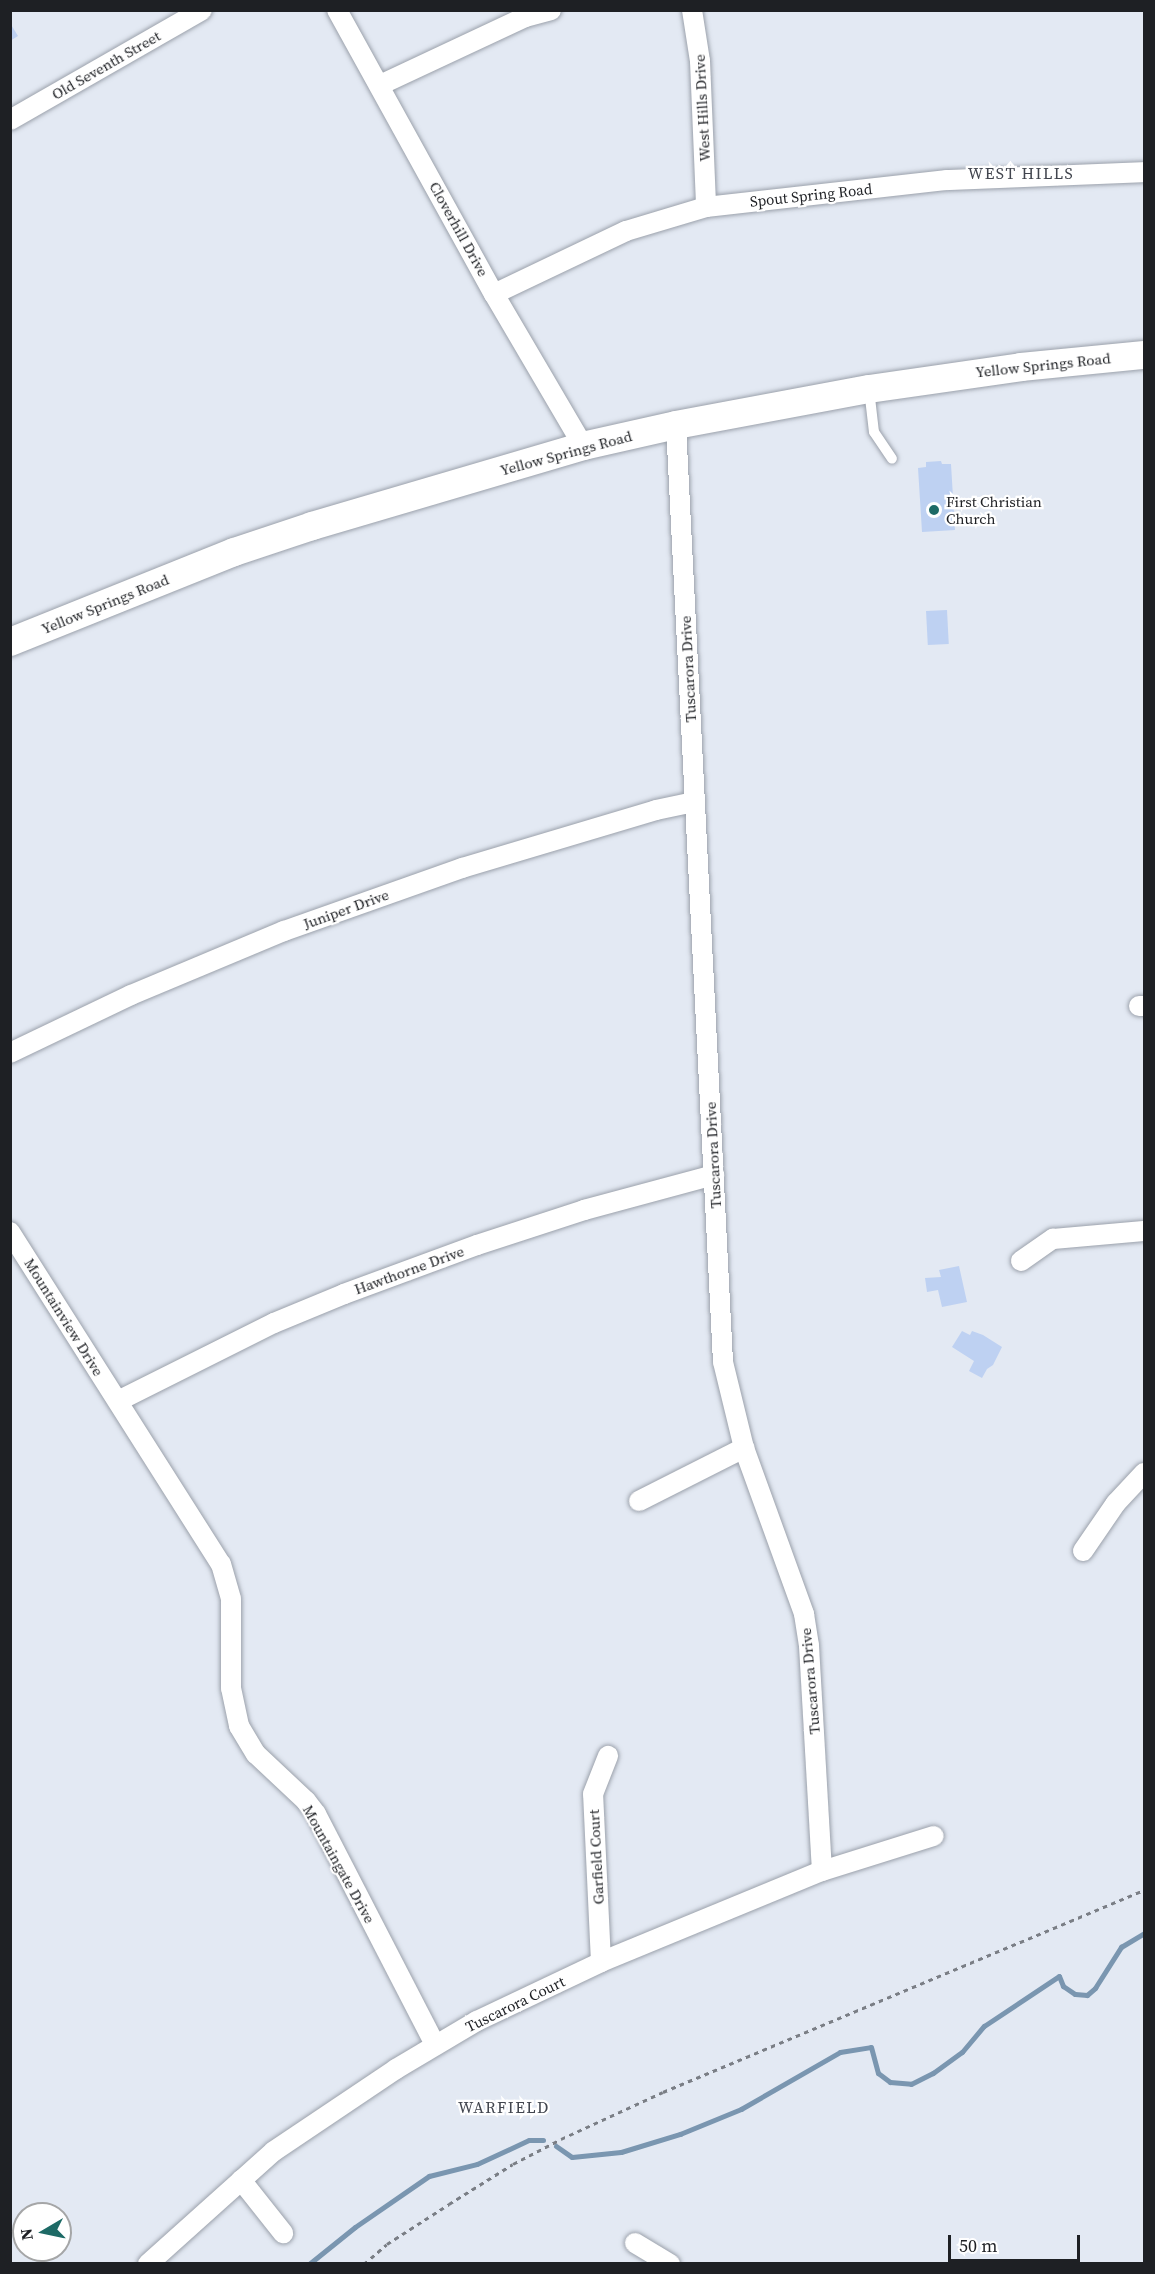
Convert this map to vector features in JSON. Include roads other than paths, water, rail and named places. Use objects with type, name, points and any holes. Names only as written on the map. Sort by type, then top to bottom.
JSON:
[{"type":"main road","name":"Yellow Springs Road","points":[[10,642],[234,552],[312,526],[583,446],[676,425],[869,389],[1009,368],[1144,355]]},
{"type":"street","name":"Old Seventh Street","points":[[10,120],[202,10]]},
{"type":"street","name":"Cloverhill Drive","points":[[337,10],[494,294],[583,446]]},
{"type":"street","points":[[380,86],[525,17],[551,10]]},
{"type":"street","name":"West Hills Drive","points":[[692,10],[700,61],[706,207]]},
{"type":"street","name":"Spout Spring Road","points":[[494,294],[626,231],[706,207],[947,180],[1144,172]]},
{"type":"street","name":"Tuscarora Drive","points":[[676,425],[723,1362],[744,1448],[806,1625],[822,1871]]},
{"type":"street","name":"Juniper Drive","points":[[10,1053],[131,995],[284,931],[462,868],[656,810],[694,802]]},
{"type":"street","name":"Hawthorne Drive","points":[[118,1401],[274,1323],[344,1294],[477,1245],[584,1210],[714,1175]]},
{"type":"street","points":[[1021,1261],[1053,1239],[1144,1231]]},
{"type":"street","name":"Mountainview Drive","points":[[10,1232],[118,1401]]},
{"type":"street","name":"Mountaingate Drive","points":[[118,1401],[221,1564],[231,1599],[231,1689],[239,1726],[256,1754],[306,1801],[316,1814],[435,2045]]},
{"type":"street","points":[[639,1501],[744,1448]]},
{"type":"street","points":[[1083,1551],[1116,1503],[1144,1473]]},
{"type":"street","name":"Garfield Court","points":[[601,1962],[593,1794],[608,1756]]},
{"type":"street","name":"Tuscarora Court","points":[[148,2264],[274,2151],[435,2045],[477,2021],[601,1962],[822,1871],[934,1836]]},
{"type":"street","points":[[241,2180],[283,2233]]},
{"type":"street","points":[[635,2243],[670,2264]]},
{"type":"lane","points":[[869,389],[874,432],[892,459]]},
{"type":"waterway","points":[[556,2146],[572,2157],[621,2152],[680,2134],[741,2109],[840,2052],[871,2047],[878,2073],[890,2082],[911,2084],[933,2073],[962,2052],[984,2026],[1059,1976],[1063,1986],[1075,1994],[1087,1995],[1095,1988],[1121,1947],[1144,1933]]},
{"type":"waterway","points":[[309,2264],[355,2227],[429,2176],[477,2164],[529,2140],[543,2140]]},
{"type":"place","name":"First Christian Church","points":[[934,510]]},
{"type":"district","name":"WEST HILLS","points":[[1021,173]]},
{"type":"district","name":"WARFIELD","points":[[504,2107]]}]
